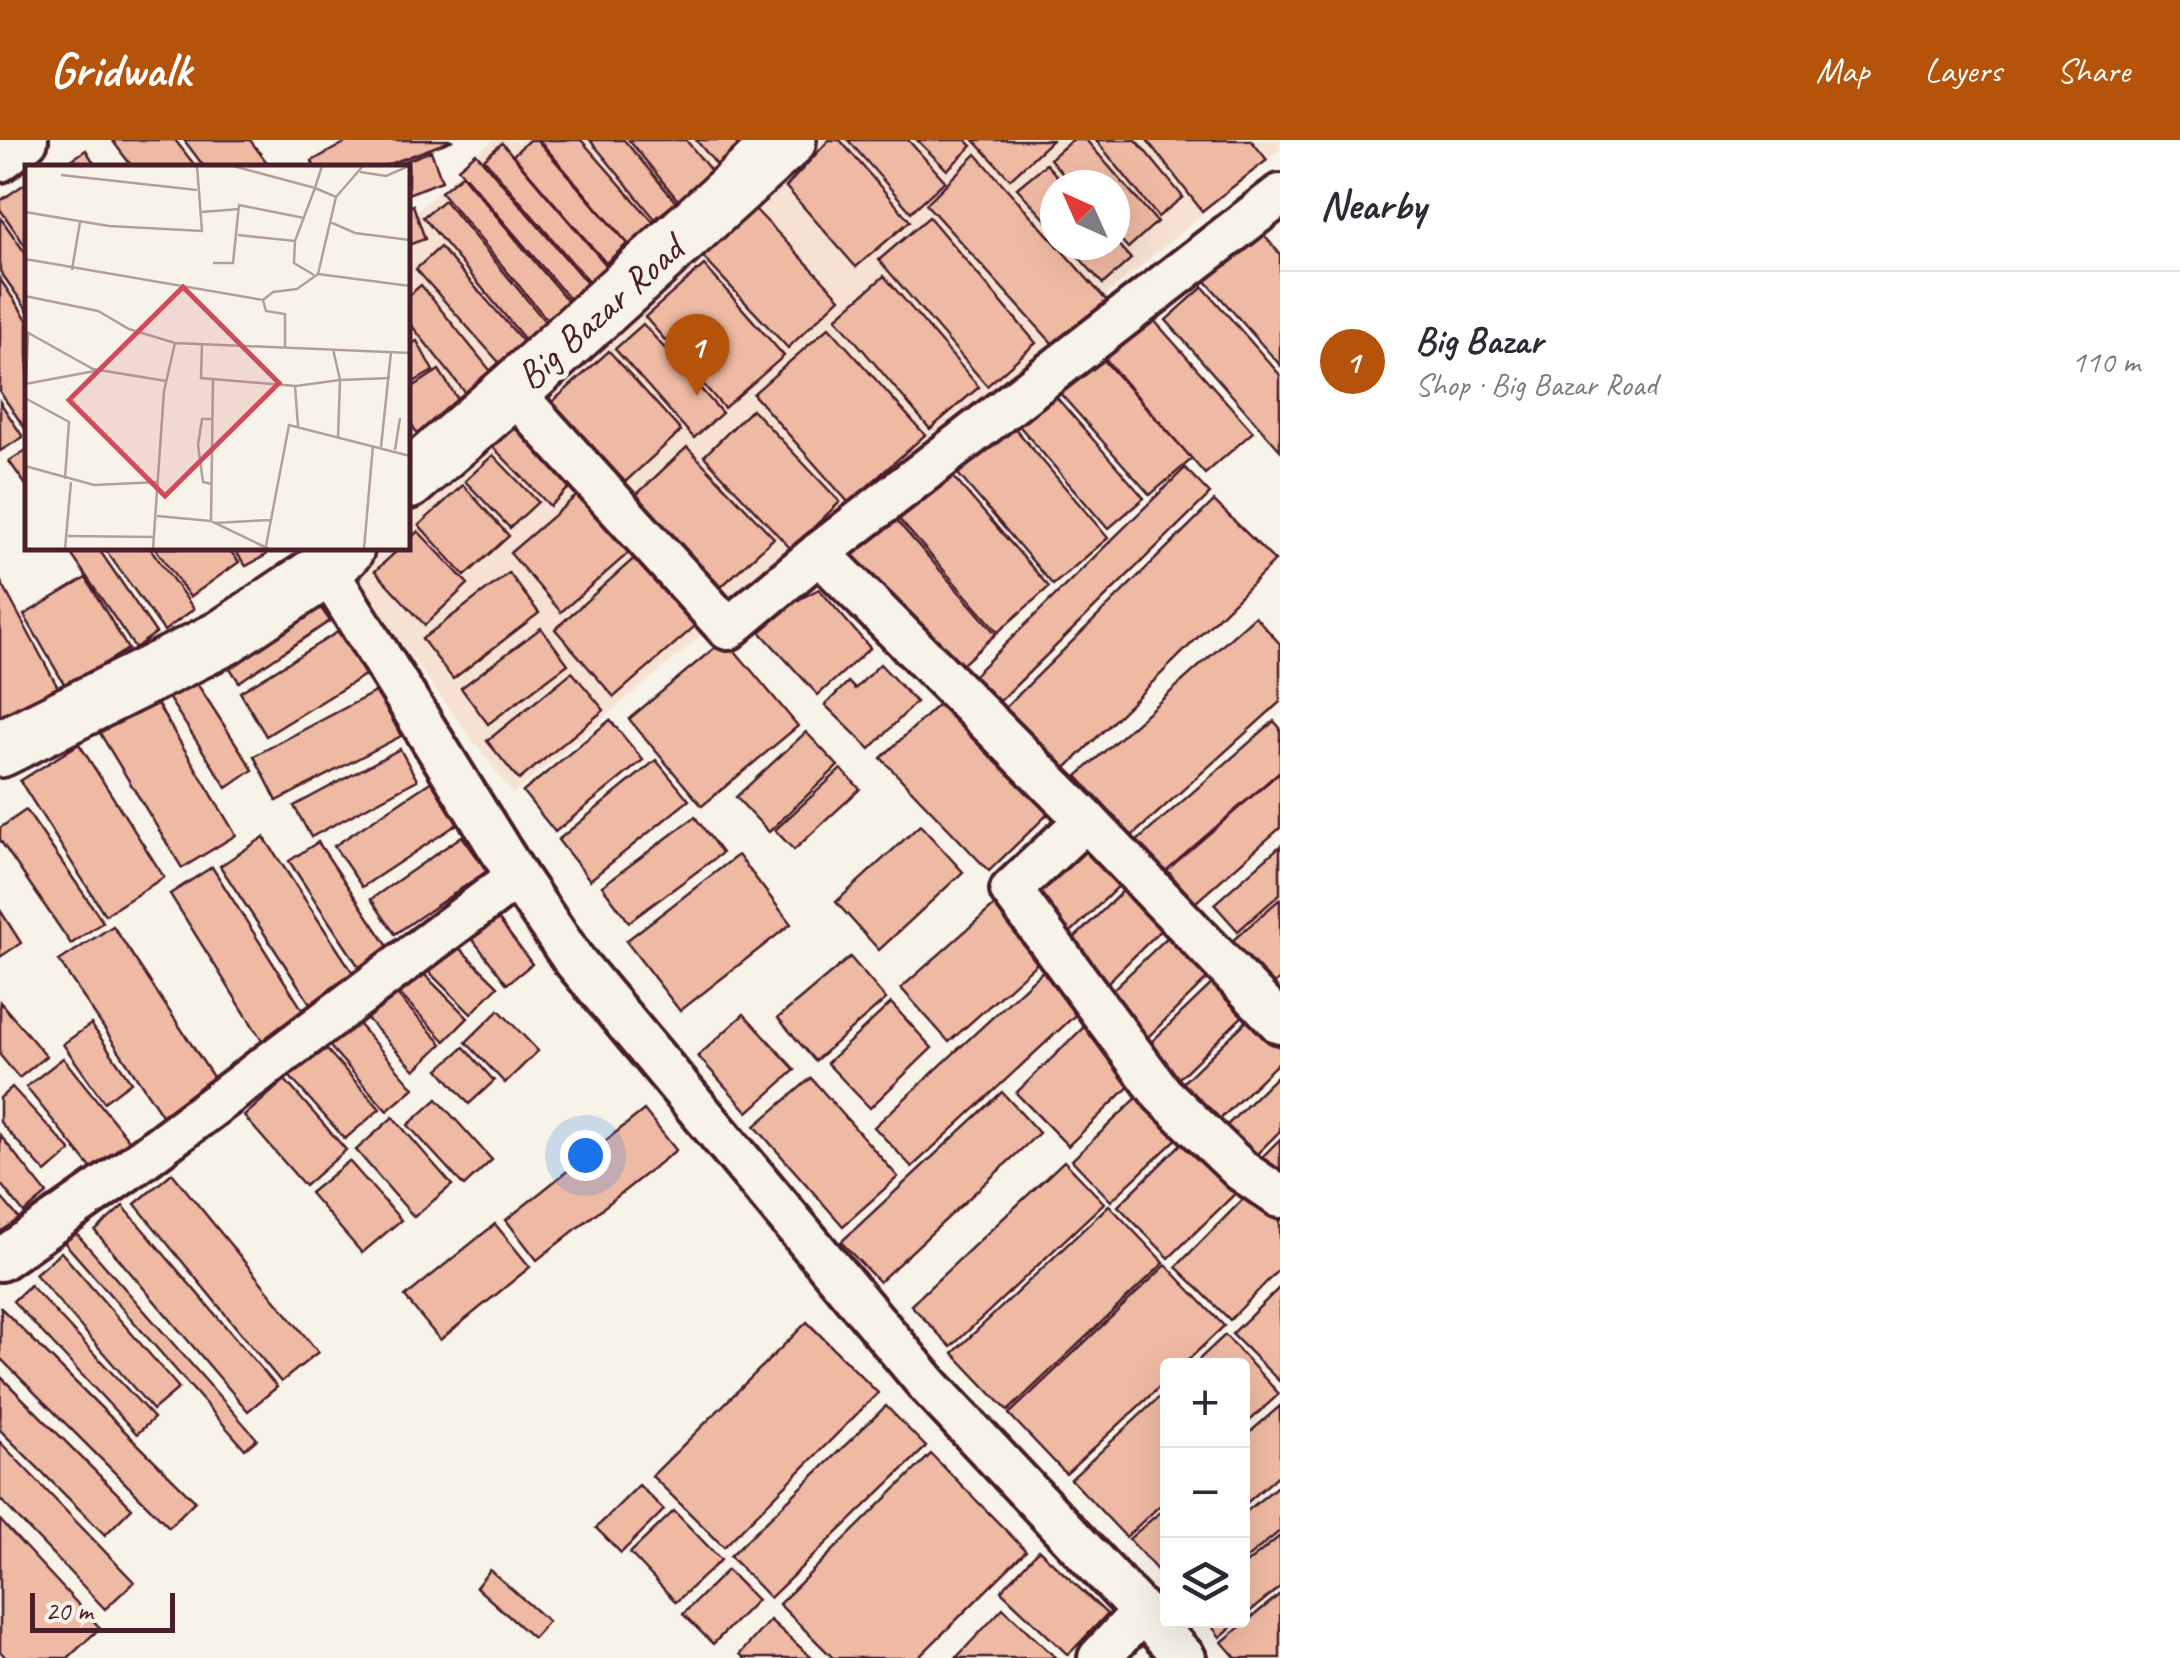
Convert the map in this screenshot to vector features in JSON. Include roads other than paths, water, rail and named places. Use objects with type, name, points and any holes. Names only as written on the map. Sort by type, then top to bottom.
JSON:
[{"type":"street","points":[[0,161],[27,140]]},
{"type":"street","name":"Big Bazar Road","points":[[410,479],[788,140]]},
{"type":"street","points":[[512,391],[728,629],[819,553],[1280,195]]},
{"type":"street","points":[[819,553],[1086,820],[1280,1023]]},
{"type":"street","points":[[0,749],[224,638],[336,558],[517,878],[572,958],[929,1386],[1185,1658]]},
{"type":"street","points":[[1086,820],[1011,890],[1162,1094],[1242,1170],[1280,1197]]},
{"type":"street","points":[[0,1260],[129,1169],[517,878]]},
{"type":"street","points":[[1099,1658],[1142,1612]]},
{"type":"place","name":"Big Bazar","points":[[697,396]]}]
